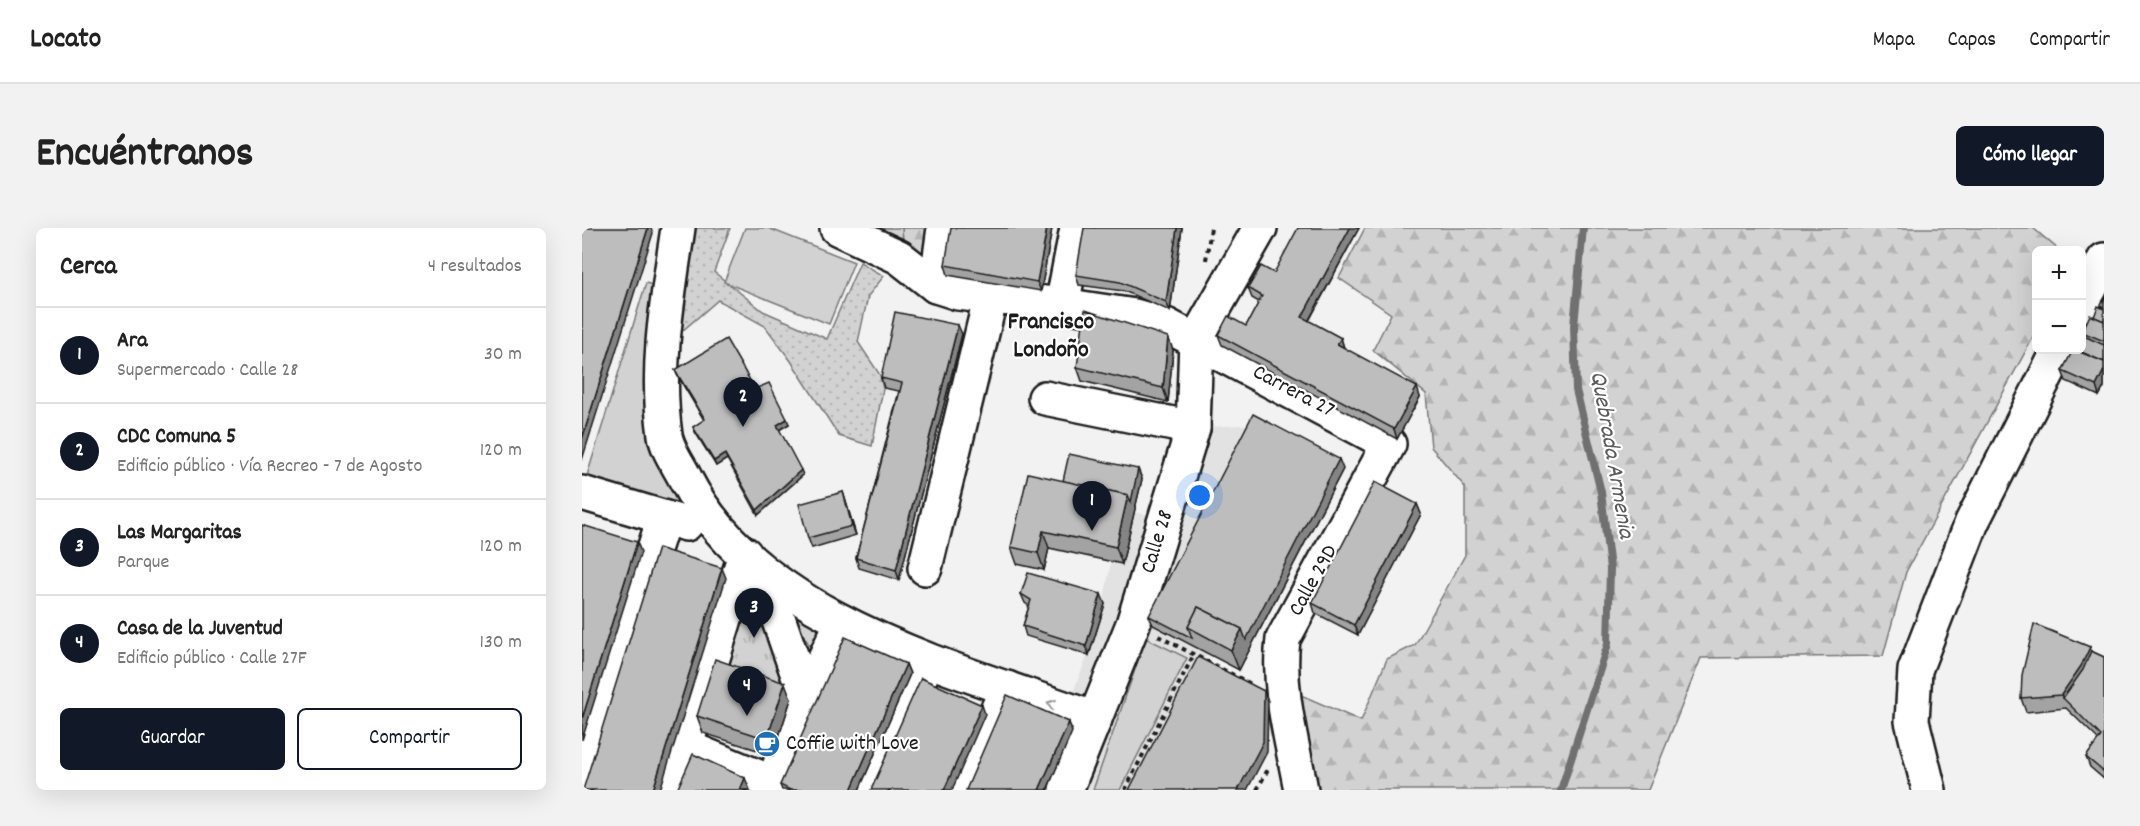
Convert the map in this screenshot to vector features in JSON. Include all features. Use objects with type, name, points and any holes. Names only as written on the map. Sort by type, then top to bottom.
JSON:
[{"type":"street","points":[[678,228],[661,344],[665,438],[699,504],[744,554],[806,698]]},
{"type":"street","points":[[837,228],[899,257],[936,286]]},
{"type":"street","points":[[936,286],[944,228]]},
{"type":"street","points":[[1062,304],[1077,228]]},
{"type":"street","name":"Calle 28","points":[[1066,790],[1133,624],[1193,428],[1196,340],[1260,228]]},
{"type":"street","points":[[2084,300],[2104,260]]},
{"type":"street","name":"Carrera 27","points":[[936,286],[958,293],[1062,304],[1135,316],[1166,326],[1389,444]]},
{"type":"street","points":[[925,568],[991,296]]},
{"type":"street","points":[[1929,790],[1912,721],[1915,670],[1972,522],[2057,354]]},
{"type":"street","points":[[1045,399],[1193,428]]},
{"type":"street","name":"Calle 29D","points":[[1301,790],[1279,669],[1283,639],[1389,444]]},
{"type":"street","points":[[582,494],[664,518],[744,554],[842,622],[927,662],[1095,719]]},
{"type":"street","points":[[582,776],[664,518]]},
{"type":"street","points":[[672,790],[744,554]]},
{"type":"street","points":[[686,747],[772,787],[806,698],[842,622]]},
{"type":"street","points":[[870,790],[927,662]]},
{"type":"street","points":[[962,790],[1007,688]]},
{"type":"path","points":[[1133,624],[1194,654],[1286,714]]},
{"type":"path","points":[[1125,790],[1194,654]]},
{"type":"shaded area","points":[[1257,424],[1207,654],[1138,790],[1047,790],[1059,726],[1098,630],[1111,562],[1122,564],[1134,512],[1165,518],[1193,428]]},
{"type":"green space","points":[[693,228],[730,228],[714,272],[763,311],[827,339],[860,262],[884,276],[868,296],[858,342],[880,375],[883,389],[872,446],[839,436],[791,361],[765,326],[718,300],[674,338]]},
{"type":"green space","points":[[745,228],[768,228],[854,262],[829,324],[724,282]]},
{"type":"green space","points":[[863,228],[902,228],[903,245]]},
{"type":"green space","points":[[902,228],[937,228],[931,263],[903,245]]},
{"type":"green space","points":[[1365,228],[2033,228],[2054,246],[2032,246],[2032,339],[1906,572],[1883,656],[1701,658],[1648,790],[1312,790],[1294,692],[1361,721],[1387,659],[1415,645],[1465,555],[1465,487],[1431,447],[1426,394],[1373,350],[1391,314],[1339,278]]},
{"type":"green space","points":[[646,283],[655,286],[685,501],[682,510],[586,479]]},
{"type":"green space","points":[[748,596],[760,600],[794,690],[722,676]]},
{"type":"green space","points":[[795,612],[826,636],[816,656],[799,628]]},
{"type":"green space","points":[[1146,638],[1187,658],[1120,790],[1093,790]]},
{"type":"building","points":[[582,228],[648,228],[582,439]]},
{"type":"building","points":[[951,228],[1047,228],[1037,282],[945,265]]},
{"type":"building","points":[[1084,228],[1177,228],[1166,302],[1120,282],[1076,275]]},
{"type":"building","points":[[1298,228],[1350,228],[1302,317],[1341,338],[1337,344],[1417,387],[1394,429],[1218,335],[1228,316],[1246,326],[1262,296],[1248,288],[1261,266],[1274,273]]},
{"type":"building","points":[[2098,306],[2104,309],[2104,321],[2094,317]]},
{"type":"building","points":[[1085,310],[1168,337],[1163,388],[1077,367]]},
{"type":"building","points":[[895,312],[958,325],[896,570],[856,558],[902,383],[881,378]]},
{"type":"building","points":[[2090,315],[2104,321],[2104,341],[2086,334],[2086,324]]},
{"type":"building","points":[[2086,337],[2104,345],[2104,362],[2086,354]]},
{"type":"building","points":[[726,339],[755,389],[769,383],[787,419],[777,425],[801,470],[757,510],[725,454],[714,461],[693,427],[705,419],[675,370]]},
{"type":"building","points":[[2071,354],[2085,354],[2104,362],[2104,370],[2096,386],[2062,371]]},
{"type":"building","points":[[1253,414],[1339,459],[1246,640],[1242,629],[1198,607],[1188,627],[1192,638],[1149,616]]},
{"type":"building","points":[[1069,454],[1138,469],[1131,502],[1128,495],[1063,481]]},
{"type":"building","points":[[1028,473],[1128,495],[1116,547],[1043,531],[1038,553],[1011,547]]},
{"type":"building","points":[[1375,482],[1417,504],[1354,625],[1312,603]]},
{"type":"building","points":[[843,492],[852,526],[808,538],[799,504]]},
{"type":"building","points":[[582,525],[637,542],[582,719]]},
{"type":"building","points":[[658,548],[722,568],[653,790],[583,790]]},
{"type":"building","points":[[1028,573],[1101,594],[1086,646],[1023,626],[1031,600],[1021,594]]},
{"type":"building","points":[[1198,607],[1242,629],[1231,650],[1188,627]]},
{"type":"building","points":[[2034,624],[2090,647],[2081,666],[2061,695],[2021,698],[2022,675]]},
{"type":"building","points":[[845,637],[906,664],[851,790],[790,790],[780,785]]},
{"type":"building","points":[[2091,651],[2104,657],[2104,772],[2086,757],[2101,736],[2063,698],[2083,670]]},
{"type":"building","points":[[1198,657],[1264,691],[1263,742],[1238,790],[1129,790]]},
{"type":"building","points":[[715,659],[785,683],[767,739],[697,716]]},
{"type":"building","points":[[921,678],[982,705],[944,790],[871,790]]},
{"type":"building","points":[[1007,695],[1069,722],[1039,790],[966,790]]},
{"type":"building","points":[[693,754],[745,778],[740,790],[677,790]]},
{"type":"waterway","name":"Quebrada Armenia","points":[[1561,790],[1608,644],[1610,569],[1601,492],[1576,390],[1574,326],[1583,228]]},
{"type":"place","name":"CDC Comuna 5","points":[[743,427]]},
{"type":"place","name":"Ara","points":[[1092,531]]},
{"type":"place","name":"Las Margaritas","points":[[754,638]]},
{"type":"place","name":"Casa de la Juventud","points":[[747,716]]},
{"type":"place","name":"Coffie with Love","points":[[767,744]]},
{"type":"district","name":"Francisco Londoño","points":[[1051,337]]}]
